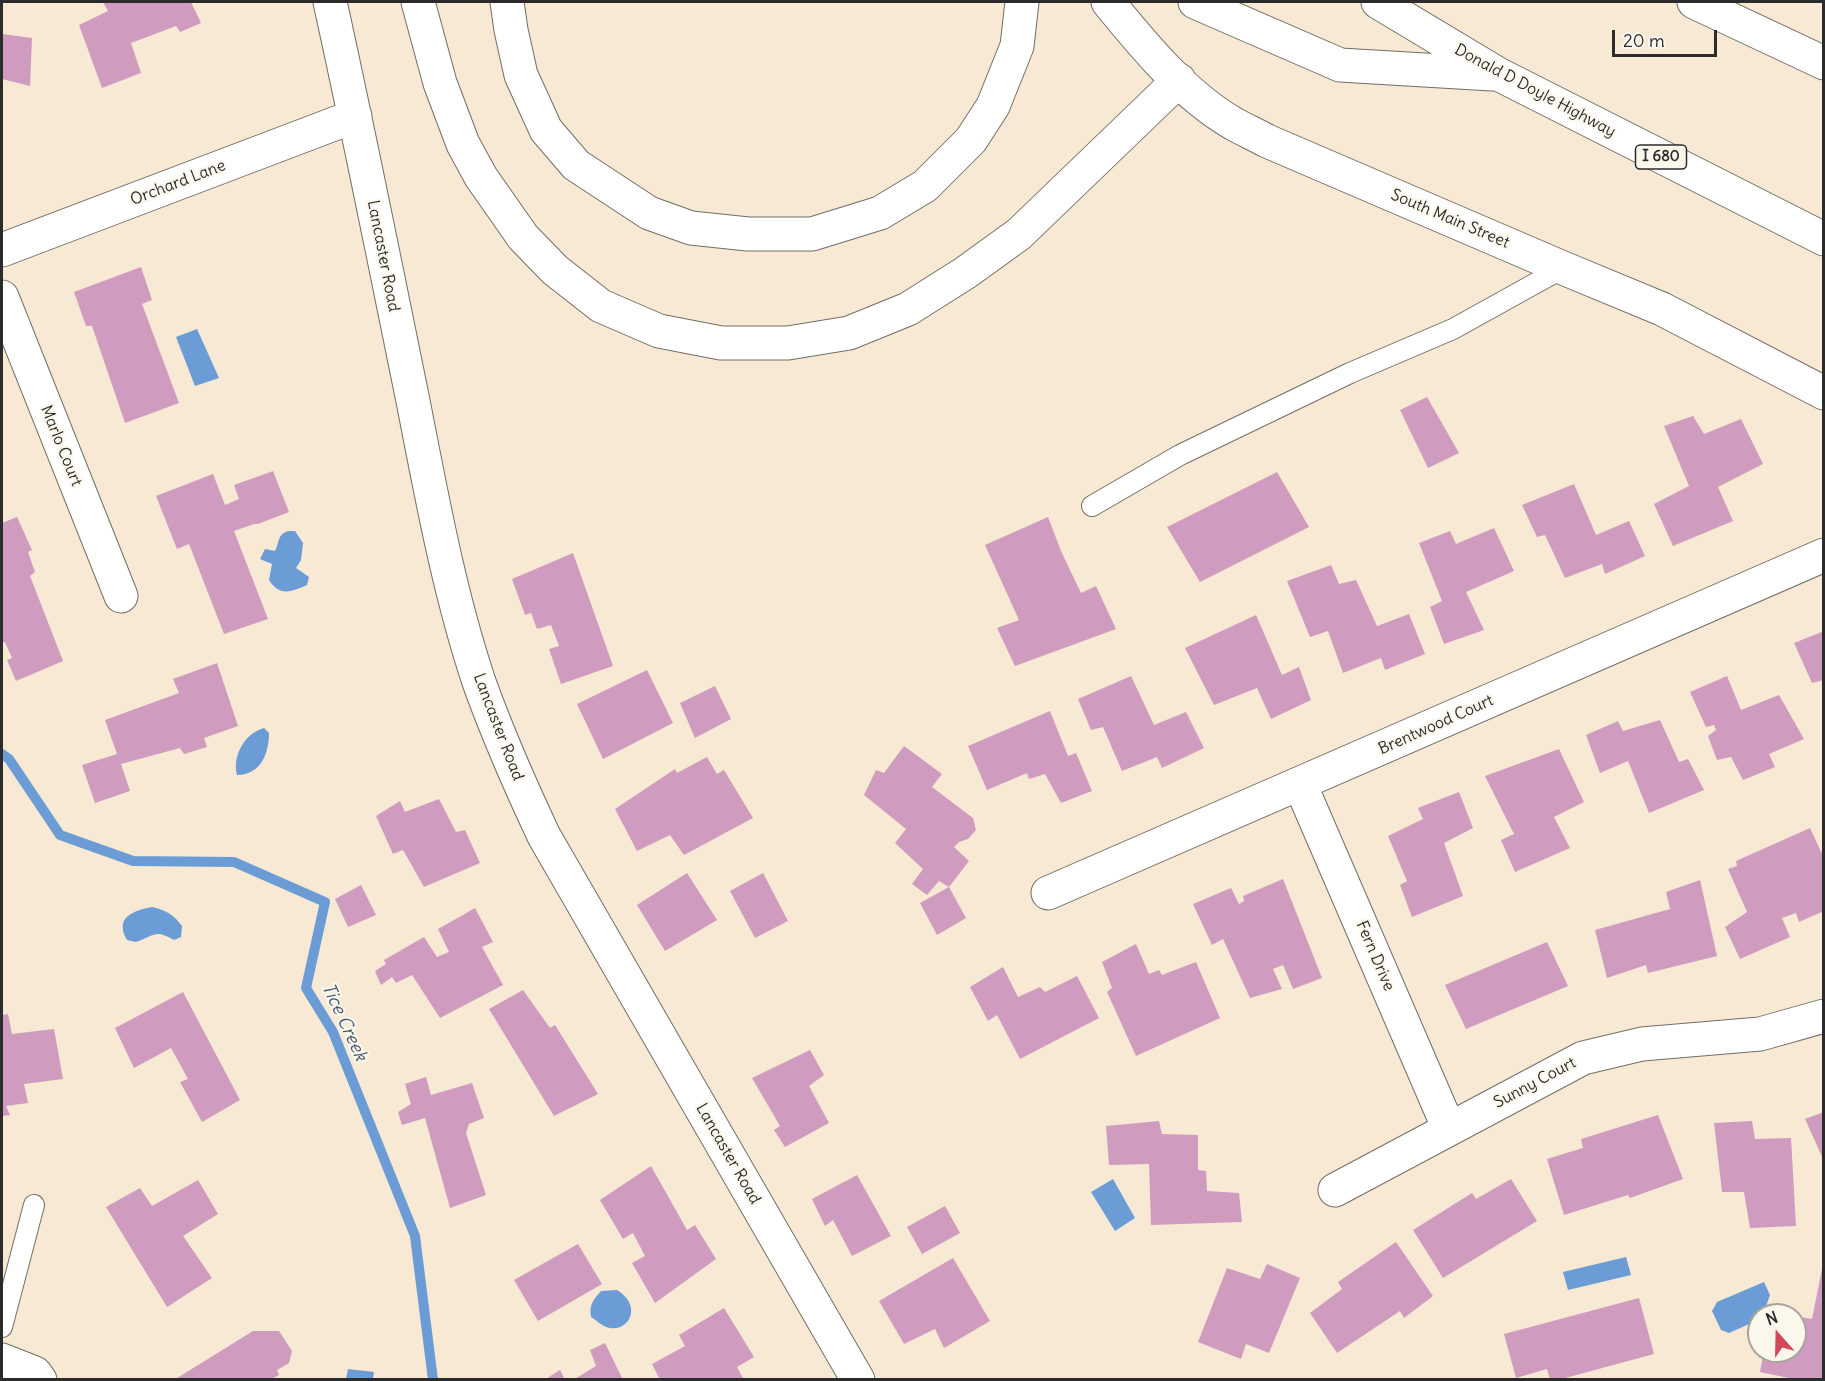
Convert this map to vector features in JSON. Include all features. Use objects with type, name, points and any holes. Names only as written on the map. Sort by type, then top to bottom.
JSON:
[{"type":"main road","name":"Lancaster Road","points":[[330,2],[456,602],[479,681],[504,751],[544,836],[858,1380]]},
{"type":"main road","points":[[418,2],[440,83],[463,144],[481,177],[523,237],[555,270],[601,306],[659,331],[721,343],[788,343],[849,333],[908,309],[965,273],[1019,234],[1179,80]]},
{"type":"main road","points":[[507,2],[521,75],[546,130],[576,165],[649,213],[692,228],[748,234],[812,234],[880,213],[926,186],[971,140],[993,106],[1017,46],[1022,2]]},
{"type":"main road","name":"South Main Street","points":[[1108,2],[1139,40],[1179,80],[1207,105],[1233,123],[1268,141],[1662,309],[1824,393]]},
{"type":"main road","points":[[1195,2],[1340,65],[1498,74]]},
{"type":"main road","name":"Donald D Doyle Highway","points":[[1378,2],[1498,74],[1824,239]]},
{"type":"main road","points":[[1694,2],[1824,63]]},
{"type":"main road","name":"Orchard Lane","points":[[2,250],[355,116]]},
{"type":"main road","name":"Marlo Court","points":[[2,297],[121,596]]},
{"type":"main road","name":"Brentwood Court","points":[[1048,893],[1824,555]]},
{"type":"main road","name":"Fern Drive","points":[[1300,784],[1449,1129]]},
{"type":"main road","name":"Sunny Court","points":[[1335,1190],[1583,1058],[1642,1044],[1760,1034],[1824,1016]]},
{"type":"main road","points":[[2,1360],[35,1373],[40,1380]]},
{"type":"lane","points":[[1092,506],[1180,455],[1350,373],[1453,328],[1563,268]]},
{"type":"lane","points":[[2,1327],[34,1205]]},
{"type":"water","points":[[197,329],[219,378],[195,386],[176,337]]},
{"type":"water","points":[[289,531],[295,531],[303,543],[301,560],[296,568],[309,577],[307,585],[286,592],[277,589],[269,580],[272,564],[260,559],[265,549],[275,551],[281,536]]},
{"type":"water","points":[[264,728],[269,733],[269,741],[262,762],[252,771],[237,775],[236,760],[242,746],[251,735]]},
{"type":"water","points":[[152,907],[166,911],[176,919],[182,926],[181,937],[174,940],[159,934],[136,942],[127,940],[124,921],[132,913]]},
{"type":"water","points":[[1113,1179],[1135,1218],[1115,1231],[1091,1192]]},
{"type":"water","points":[[1626,1257],[1631,1275],[1568,1290],[1563,1272]]},
{"type":"water","points":[[1764,1282],[1770,1295],[1767,1303],[1747,1303],[1747,1325],[1729,1333],[1721,1330],[1712,1311],[1717,1302]]},
{"type":"water","points":[[617,1290],[630,1304],[630,1318],[621,1327],[606,1327],[591,1317],[591,1306],[601,1291]]},
{"type":"water","points":[[348,1369],[374,1372],[373,1379],[346,1379]]},
{"type":"building","points":[[103,2],[191,2],[201,23],[180,32],[176,26],[131,43],[141,73],[102,88],[79,25],[108,11]]},
{"type":"building","points":[[2,34],[32,38],[30,86],[2,79]]},
{"type":"building","points":[[141,267],[152,300],[142,304],[179,403],[125,423],[92,326],[86,326],[74,292]]},
{"type":"building","points":[[1427,397],[1459,453],[1428,468],[1400,410]]},
{"type":"building","points":[[1693,416],[1704,434],[1741,419],[1763,464],[1718,487],[1733,521],[1673,546],[1654,504],[1689,486],[1664,426]]},
{"type":"building","points":[[273,471],[289,512],[234,531],[268,619],[224,634],[189,544],[177,549],[156,496],[213,474],[225,505],[239,499],[234,485]]},
{"type":"building","points":[[1277,472],[1309,527],[1200,582],[1167,527]]},
{"type":"building","points":[[1574,484],[1596,535],[1629,521],[1645,556],[1605,574],[1602,564],[1565,578],[1545,535],[1537,537],[1522,505]]},
{"type":"building","points":[[17,517],[32,550],[28,552],[35,572],[30,576],[63,661],[16,681],[7,660],[12,658],[5,642],[2,643],[2,523]]},
{"type":"building","points":[[1048,517],[1081,593],[1096,586],[1116,629],[1015,666],[997,628],[1019,620],[985,545]]},
{"type":"building","points":[[1494,528],[1514,571],[1466,592],[1484,630],[1444,644],[1430,607],[1442,601],[1419,543],[1450,531],[1456,544]]},
{"type":"building","points":[[573,553],[613,666],[561,684],[549,649],[559,646],[551,625],[537,629],[531,613],[525,615],[512,579]]},
{"type":"building","points":[[1331,565],[1339,584],[1356,580],[1377,626],[1409,614],[1425,654],[1385,670],[1381,658],[1343,673],[1328,631],[1310,637],[1287,581]]},
{"type":"building","points":[[1256,615],[1282,675],[1299,667],[1311,700],[1271,719],[1257,688],[1214,705],[1185,648]]},
{"type":"building","points":[[1824,631],[1824,680],[1812,683],[1794,643]]},
{"type":"building","points":[[217,663],[238,726],[204,738],[207,747],[184,754],[180,748],[121,764],[130,791],[95,803],[82,765],[117,754],[105,720],[179,693],[173,679]]},
{"type":"building","points":[[647,670],[673,723],[603,759],[577,704]]},
{"type":"building","points":[[1131,676],[1154,725],[1186,712],[1204,748],[1162,768],[1157,757],[1122,771],[1103,727],[1091,730],[1078,699]]},
{"type":"building","points":[[1727,676],[1741,710],[1779,695],[1804,739],[1769,754],[1775,767],[1743,780],[1731,757],[1717,760],[1708,736],[1716,730],[1714,725],[1706,727],[1690,692]]},
{"type":"building","points":[[715,686],[731,719],[695,738],[680,703]]},
{"type":"building","points":[[1050,711],[1068,756],[1076,753],[1092,791],[1061,803],[1045,774],[1029,779],[1027,773],[987,790],[968,746]]},
{"type":"building","points":[[1660,720],[1679,762],[1688,759],[1704,790],[1649,813],[1628,761],[1600,773],[1586,735],[1618,721],[1623,731]]},
{"type":"building","points":[[904,746],[942,774],[932,787],[973,818],[976,830],[968,839],[959,842],[954,847],[969,861],[949,887],[939,881],[927,895],[912,884],[923,869],[895,843],[906,829],[864,795],[876,770],[884,773]]},
{"type":"building","points":[[1559,749],[1584,802],[1554,817],[1570,848],[1515,872],[1501,840],[1514,834],[1485,776]]},
{"type":"building","points":[[707,757],[717,774],[724,770],[753,818],[684,855],[670,835],[637,851],[615,809],[675,769],[677,773]]},
{"type":"building","points":[[1459,792],[1473,828],[1444,843],[1463,896],[1412,917],[1400,885],[1407,881],[1388,836],[1423,819],[1418,808]]},
{"type":"building","points":[[439,799],[456,832],[465,830],[480,863],[424,887],[403,850],[393,854],[376,816],[400,801],[405,812]]},
{"type":"building","points":[[1810,828],[1824,858],[1824,911],[1799,922],[1796,913],[1782,918],[1790,937],[1740,959],[1725,927],[1747,912],[1728,869],[1737,866],[1736,861]]},
{"type":"building","points":[[687,873],[717,920],[665,951],[637,905]]},
{"type":"building","points":[[763,873],[788,921],[755,938],[730,891]]},
{"type":"building","points":[[1283,879],[1322,978],[1293,989],[1283,965],[1273,969],[1282,989],[1250,998],[1223,939],[1212,945],[1193,904],[1231,888],[1239,904],[1244,901],[1243,896]]},
{"type":"building","points":[[1700,880],[1717,956],[1648,973],[1646,965],[1607,978],[1595,930],[1670,909],[1666,892]]},
{"type":"building","points":[[361,885],[376,915],[348,927],[335,899]]},
{"type":"building","points":[[949,887],[966,918],[937,935],[920,903]]},
{"type":"building","points":[[475,908],[493,942],[482,947],[503,985],[440,1018],[412,975],[396,983],[392,977],[381,985],[375,971],[386,964],[384,960],[424,937],[437,957],[449,952],[438,929]]},
{"type":"building","points":[[1547,942],[1568,986],[1466,1029],[1445,985]]},
{"type":"building","points":[[1136,944],[1149,974],[1159,970],[1162,975],[1196,962],[1220,1018],[1136,1056],[1107,992],[1112,988],[1102,962]]},
{"type":"building","points":[[1003,967],[1018,997],[1040,987],[1045,992],[1077,976],[1099,1018],[1020,1059],[997,1015],[988,1021],[970,987]]},
{"type":"building","points":[[523,990],[550,1028],[555,1025],[598,1094],[554,1116],[489,1009]]},
{"type":"building","points":[[183,992],[240,1100],[202,1122],[180,1082],[188,1079],[171,1048],[134,1068],[115,1028]]},
{"type":"building","points":[[8,1014],[12,1034],[54,1029],[63,1079],[24,1084],[28,1103],[6,1106],[10,1115],[2,1116],[2,1015]]},
{"type":"building","points":[[810,1050],[824,1075],[809,1086],[829,1123],[785,1147],[774,1130],[780,1126],[752,1078]]},
{"type":"building","points":[[426,1077],[431,1095],[472,1083],[484,1118],[469,1124],[466,1133],[486,1195],[450,1208],[425,1118],[402,1125],[398,1112],[411,1104],[405,1084]]},
{"type":"building","points":[[1824,1112],[1824,1161],[1805,1119]]},
{"type":"building","points":[[1658,1115],[1683,1179],[1630,1198],[1628,1195],[1564,1215],[1547,1159],[1583,1148],[1581,1139]]},
{"type":"building","points":[[1159,1121],[1162,1134],[1198,1135],[1198,1170],[1206,1171],[1207,1191],[1239,1193],[1242,1222],[1151,1225],[1149,1164],[1109,1165],[1106,1126]]},
{"type":"building","points":[[1752,1121],[1755,1139],[1791,1138],[1796,1226],[1750,1228],[1744,1192],[1722,1192],[1714,1123]]},
{"type":"building","points":[[651,1166],[687,1230],[695,1225],[716,1259],[655,1303],[632,1263],[645,1256],[633,1233],[623,1239],[600,1200]]},
{"type":"building","points":[[857,1175],[891,1236],[852,1256],[833,1220],[825,1226],[812,1199]]},
{"type":"building","points":[[1511,1179],[1537,1221],[1443,1278],[1413,1230],[1472,1193],[1476,1199]]},
{"type":"building","points":[[198,1180],[218,1214],[183,1236],[212,1278],[167,1307],[106,1207],[140,1188],[152,1206]]},
{"type":"building","points":[[945,1206],[960,1233],[922,1254],[907,1227]]},
{"type":"building","points":[[1396,1242],[1433,1296],[1404,1318],[1400,1311],[1337,1353],[1310,1313],[1342,1289],[1338,1282]]},
{"type":"building","points":[[578,1244],[602,1284],[538,1321],[514,1280]]},
{"type":"building","points":[[953,1258],[990,1321],[944,1348],[935,1329],[904,1344],[879,1301]]},
{"type":"building","points":[[1267,1264],[1300,1278],[1269,1353],[1246,1344],[1241,1359],[1198,1342],[1227,1268],[1260,1279]]},
{"type":"building","points":[[1822,1269],[1824,1380],[1798,1380],[1760,1372],[1762,1363],[1807,1363],[1807,1318],[1812,1319]]},
{"type":"building","points":[[1639,1298],[1654,1354],[1558,1380],[1550,1380],[1547,1369],[1516,1378],[1504,1334]]},
{"type":"building","points":[[724,1308],[754,1357],[737,1367],[744,1380],[660,1380],[652,1364],[685,1346],[679,1335]]},
{"type":"building","points":[[253,1331],[279,1331],[292,1351],[289,1363],[277,1370],[279,1375],[270,1380],[174,1380]]},
{"type":"building","points":[[605,1343],[623,1380],[573,1380],[596,1366],[590,1350]]},
{"type":"building","points":[[560,1370],[565,1380],[544,1380]]},
{"type":"waterway","name":"Tice Creek","points":[[2,754],[9,759],[60,835],[133,861],[234,862],[325,902],[306,988],[333,1032],[415,1236],[433,1380]]}]
